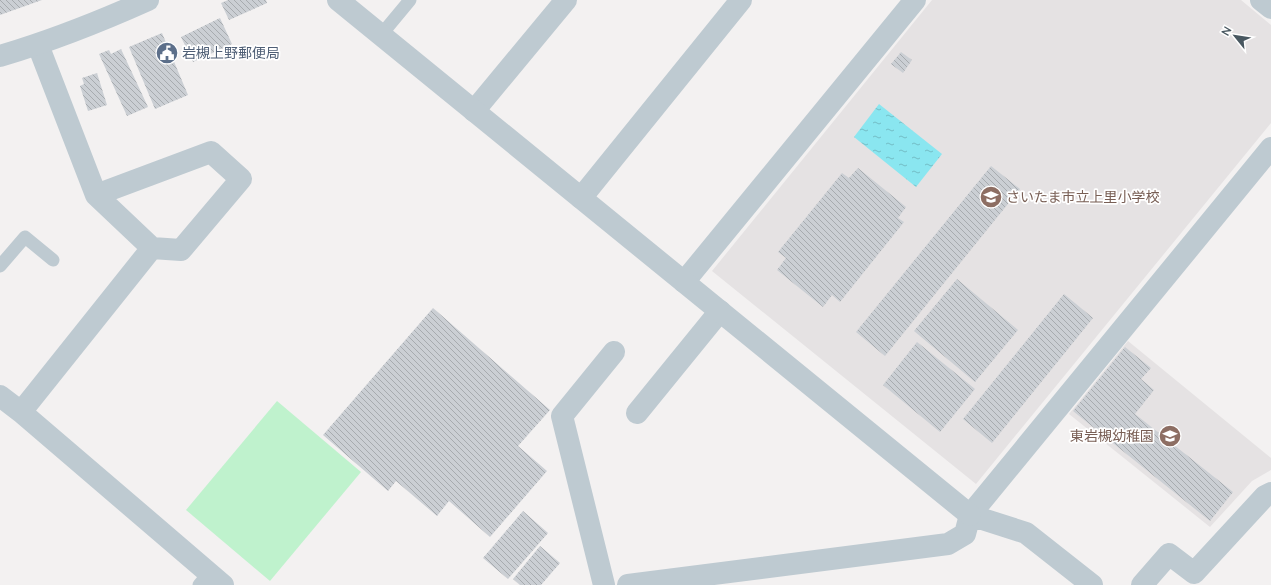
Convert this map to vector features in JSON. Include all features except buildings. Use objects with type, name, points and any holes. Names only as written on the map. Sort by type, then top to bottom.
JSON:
[{"type":"street","points":[[0,56],[38,45],[85,28],[148,0]]},
{"type":"street","points":[[338,0],[970,515],[1026,532],[1092,585]]},
{"type":"street","points":[[474,111],[566,0]]},
{"type":"street","points":[[581,198],[741,0]]},
{"type":"street","points":[[684,282],[915,0]]},
{"type":"street","points":[[1262,0],[1271,8]]},
{"type":"street","points":[[38,45],[96,195],[152,248],[181,250],[241,179],[211,152],[96,195]]},
{"type":"street","points":[[628,585],[948,544],[965,534],[970,515],[1271,148]]},
{"type":"street","points":[[21,412],[152,248]]},
{"type":"street","points":[[637,413],[720,311]]},
{"type":"street","points":[[604,585],[562,416],[614,352]]},
{"type":"street","points":[[0,396],[21,412],[210,581]]},
{"type":"street","points":[[1142,585],[1169,554],[1194,573],[1265,496],[1271,493]]},
{"type":"lane","points":[[381,35],[410,0]]},
{"type":"lane","points":[[0,266],[25,237],[53,260]]},
{"type":"shaded area","name":"さいたま市立上里小学校","points":[[932,0],[1241,0],[1271,25],[1271,123],[976,484],[712,271]]},
{"type":"shaded area","name":"東岩槻幼稚園","points":[[1128,341],[1271,458],[1271,470],[1252,481],[1210,527],[1069,414]]},
{"type":"green space","points":[[277,401],[361,472],[270,581],[186,510]]},
{"type":"water","points":[[879,104],[942,154],[916,187],[854,137]]},
{"type":"place","name":"岩槻上野郵便局","points":[[167,53]]},
{"type":"place","name":"さいたま市立上里小学校","points":[[991,197]]},
{"type":"place","name":"東岩槻幼稚園","points":[[1170,436]]}]
